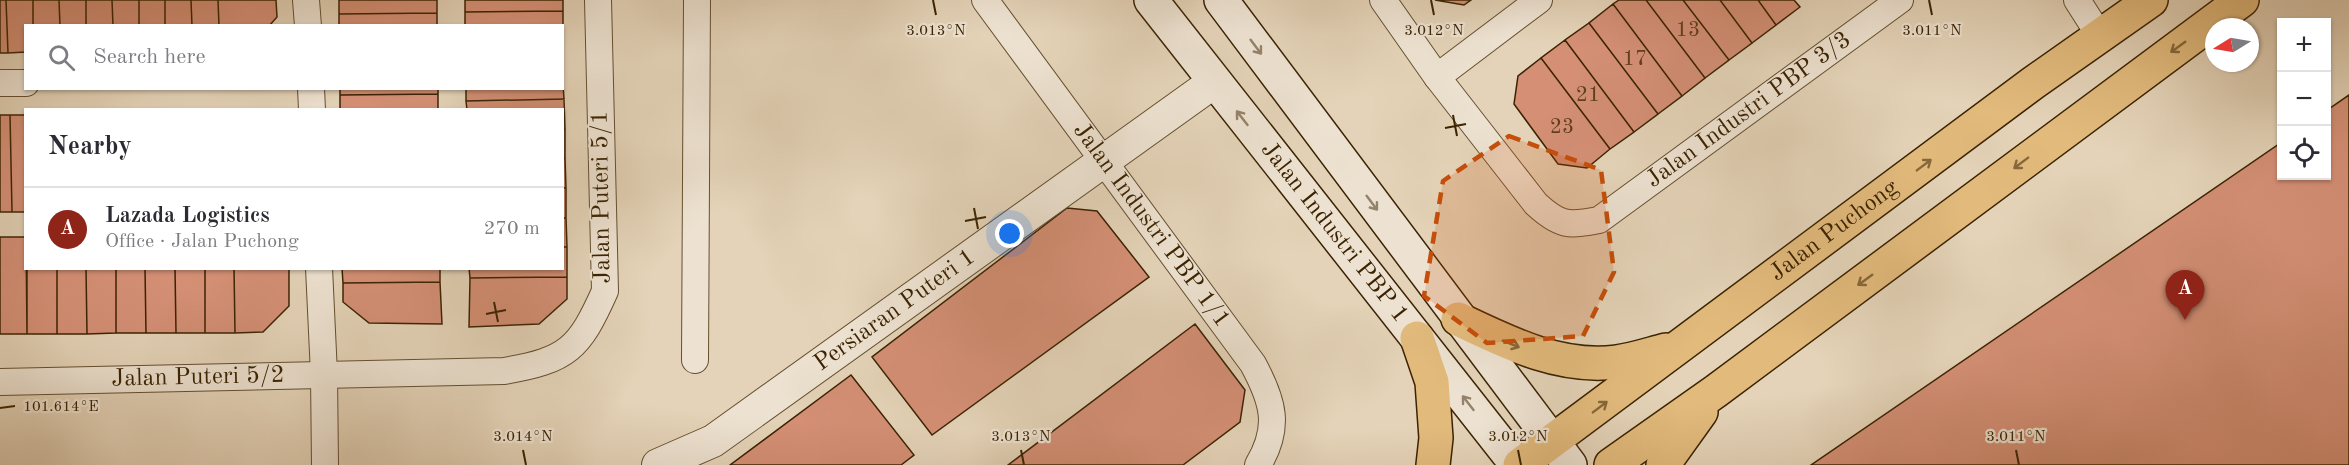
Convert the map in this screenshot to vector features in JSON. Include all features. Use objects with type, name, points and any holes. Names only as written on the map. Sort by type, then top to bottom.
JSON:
[{"type":"main road","name":"Jalan Industri PBP 1","points":[[1151,0],[1518,465]]},
{"type":"main road","name":"Jalan Industri PBP 1","points":[[1221,0],[1458,319],[1562,454]]},
{"type":"main road","name":"Jalan Puchong","points":[[1518,465],[1562,454],[1680,346],[2151,0]]},
{"type":"main road","points":[[1611,465],[1716,391],[2242,0]]},
{"type":"main road","points":[[1458,319],[1513,346],[1581,362],[1616,362],[1680,346]]},
{"type":"main road","points":[[1417,338],[1432,382],[1436,438],[1433,465]]},
{"type":"main road","points":[[1663,465],[1716,391]]},
{"type":"street","points":[[306,0],[308,24]]},
{"type":"street","name":"Jalan Puteri 5/1","points":[[324,374],[504,371],[532,366],[564,354],[588,330],[605,291],[598,0]]},
{"type":"street","points":[[695,360],[697,0]]},
{"type":"street","name":"Jalan Industri PBP 1/1","points":[[985,0],[1253,364],[1268,391],[1273,417],[1269,446],[1258,465]]},
{"type":"street","points":[[1383,0],[1437,76],[1539,0]]},
{"type":"street","name":"Jalan Industri PBP 3/3","points":[[1437,76],[1536,204],[1554,220],[1573,225],[1599,220],[1900,0]]},
{"type":"street","points":[[2077,0],[2100,36]]},
{"type":"street","name":"Persiaran Puteri 1","points":[[658,465],[691,460],[713,441],[1214,82]]},
{"type":"street","points":[[0,83],[24,83]]},
{"type":"street","points":[[311,90],[312,108]]},
{"type":"street","points":[[319,270],[325,465]]},
{"type":"street","name":"Jalan Puteri 5/2","points":[[0,382],[324,374]]},
{"type":"highlighted area","points":[[1509,136],[1601,170],[1614,272],[1583,336],[1487,343],[1424,296],[1443,181]]},
{"type":"building","points":[[0,0],[6,0],[8,53],[0,53]]},
{"type":"building","points":[[6,0],[33,0],[33,24],[24,24],[24,52],[8,53]]},
{"type":"building","points":[[33,0],[59,0],[60,24],[33,24]]},
{"type":"building","points":[[59,0],[86,0],[86,24],[60,24]]},
{"type":"building","points":[[86,0],[112,0],[113,24],[86,24]]},
{"type":"building","points":[[112,0],[139,0],[139,24],[113,24]]},
{"type":"building","points":[[139,0],[165,0],[165,24],[139,24]]},
{"type":"building","points":[[165,0],[191,0],[192,24],[165,24]]},
{"type":"building","points":[[191,0],[218,0],[219,24],[192,24]]},
{"type":"building","points":[[218,0],[276,0],[277,17],[271,24],[219,24]]},
{"type":"building","points":[[339,0],[437,0],[437,13],[339,14]]},
{"type":"building","points":[[465,0],[563,0],[563,11],[465,12]]},
{"type":"building","points":[[1435,0],[1471,0],[1464,5]]},
{"type":"building","points":[[1619,0],[1646,0],[1705,78],[1682,96],[1613,4]]},
{"type":"building","points":[[1646,0],[1683,0],[1729,60],[1705,78]]},
{"type":"building","points":[[1683,0],[1720,0],[1752,43],[1729,60]]},
{"type":"building","points":[[1720,0],[1758,0],[1776,25],[1752,43]]},
{"type":"building","points":[[1758,0],[1794,0],[1800,7],[1776,25]]},
{"type":"building","points":[[1613,4],[1682,96],[1658,114],[1589,23]]},
{"type":"building","points":[[563,11],[563,24],[465,24],[465,12]]},
{"type":"building","points":[[437,13],[437,24],[339,24],[339,14]]},
{"type":"building","points":[[1589,23],[1658,114],[1634,132],[1565,40]]},
{"type":"building","points":[[1565,40],[1634,132],[1610,149],[1541,58]]},
{"type":"building","points":[[1541,58],[1610,149],[1587,168],[1558,164],[1514,104],[1518,76]]},
{"type":"building","points":[[340,90],[438,90],[438,94],[340,95]]},
{"type":"building","points":[[466,90],[563,90],[564,99],[466,101]]},
{"type":"building","points":[[438,94],[438,108],[340,108],[340,95]]},
{"type":"building","points":[[2349,95],[2349,465],[1811,465],[2277,145],[2277,180],[2331,180],[2331,108]]},
{"type":"building","points":[[564,99],[565,129],[564,108],[467,108],[466,101]]},
{"type":"building","points":[[0,115],[10,115],[12,212],[0,212]]},
{"type":"building","points":[[10,115],[24,115],[24,212],[12,212]]},
{"type":"building","points":[[564,129],[565,129],[564,158]]},
{"type":"building","points":[[565,158],[566,188],[564,188]]},
{"type":"building","points":[[564,188],[566,188],[566,218],[564,218]]},
{"type":"building","points":[[1067,208],[1097,211],[1149,277],[932,435],[872,357]]},
{"type":"building","points":[[564,218],[566,218],[567,247],[564,247]]},
{"type":"building","points":[[0,237],[24,237],[27,334],[0,334]]},
{"type":"building","points":[[564,247],[567,247],[567,277],[470,278],[469,270],[564,270]]},
{"type":"building","points":[[27,270],[57,270],[57,334],[27,334]]},
{"type":"building","points":[[57,270],[86,270],[87,334],[57,334]]},
{"type":"building","points":[[86,270],[116,270],[116,333],[87,334]]},
{"type":"building","points":[[116,270],[145,270],[146,333],[116,333]]},
{"type":"building","points":[[145,270],[175,270],[176,333],[146,333]]},
{"type":"building","points":[[175,270],[205,270],[205,333],[176,333]]},
{"type":"building","points":[[205,270],[234,270],[235,333],[205,333]]},
{"type":"building","points":[[234,270],[289,270],[289,306],[263,332],[235,333]]},
{"type":"building","points":[[342,270],[440,270],[440,282],[343,283]]},
{"type":"building","points":[[567,277],[567,299],[539,324],[469,327],[470,278]]},
{"type":"building","points":[[440,282],[442,324],[369,323],[343,302],[343,283]]},
{"type":"building","points":[[1195,324],[1245,390],[1240,422],[1183,465],[1008,465]]},
{"type":"building","points":[[851,375],[914,455],[901,465],[730,465]]},
{"type":"place","name":"Lazada Logistics","points":[[2185,320]]}]
